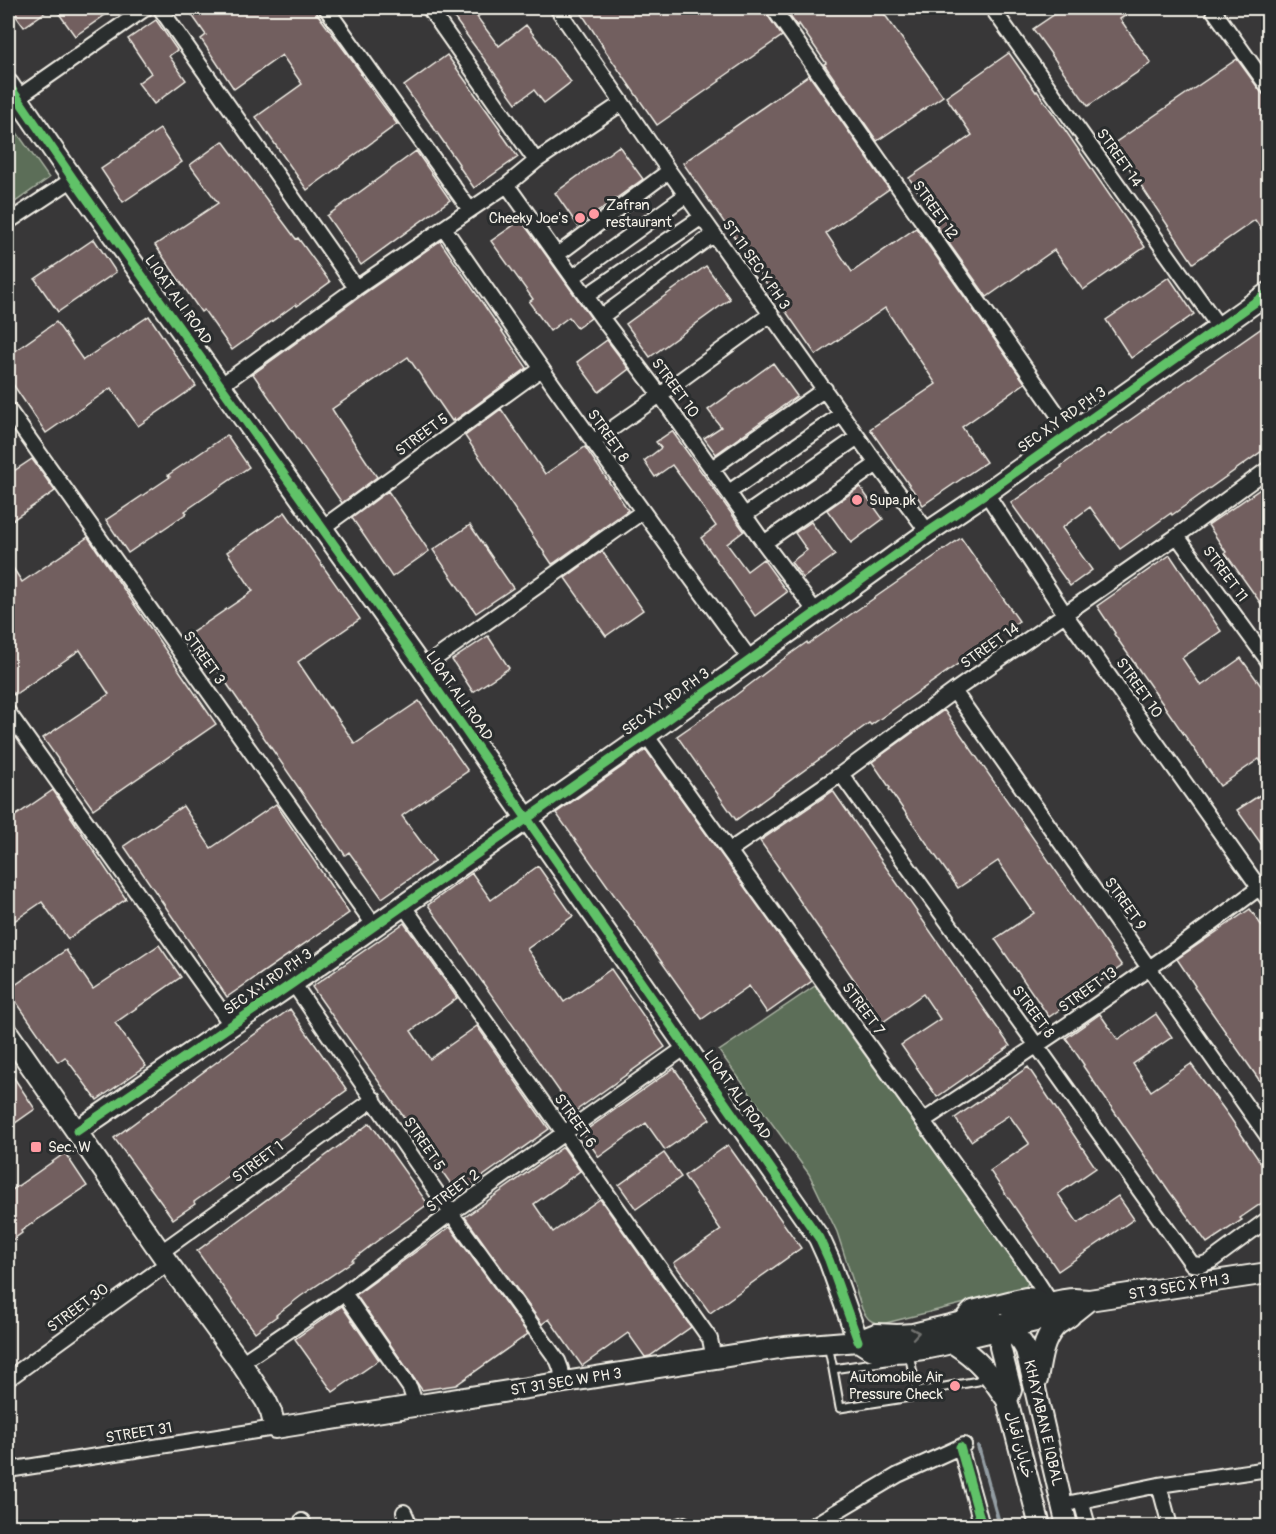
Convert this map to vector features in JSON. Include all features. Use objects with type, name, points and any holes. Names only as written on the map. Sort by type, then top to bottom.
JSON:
[{"type":"street","points":[[12,91],[127,12],[146,8]]},
{"type":"street","points":[[160,8],[356,288]]},
{"type":"street","points":[[326,8],[470,210]]},
{"type":"street","points":[[429,8],[536,161]]},
{"type":"street","name":"STREET 12","points":[[773,8],[1070,432]]},
{"type":"street","name":"STREET 14","points":[[992,8],[1219,327]]},
{"type":"street","points":[[1212,8],[1269,87]]},
{"type":"street","name":"ST 11 SEC Y PH 3","points":[[563,10],[622,104],[877,464],[928,532]]},
{"type":"street","name":"LIQAT ALI ROAD","points":[[12,91],[422,668],[819,1238],[858,1341]]},
{"type":"street","points":[[220,386],[356,288],[507,185],[536,161],[622,104]]},
{"type":"street","points":[[557,255],[669,171]]},
{"type":"street","points":[[8,222],[73,179]]},
{"type":"street","name":"STREET 10","points":[[507,185],[816,612]]},
{"type":"street","points":[[573,277],[686,195]]},
{"type":"street","points":[[586,296],[702,217]]},
{"type":"street","name":"STREET 8","points":[[444,228],[642,512],[750,659]]},
{"type":"street","points":[[601,316],[714,234]]},
{"type":"street","name":"SEC X Y RD PH 3","points":[[77,1131],[232,1026],[646,735],[928,532],[1269,293]]},
{"type":"street","points":[[593,442],[771,314]]},
{"type":"street","name":"STREET 5","points":[[322,528],[541,369]]},
{"type":"street","points":[[712,468],[825,389]]},
{"type":"street","name":"STREET 3","points":[[8,409],[374,925]]},
{"type":"street","points":[[729,492],[842,414]]},
{"type":"street","points":[[745,515],[858,437]]},
{"type":"street","points":[[764,543],[877,464]]},
{"type":"street","name":"STREET 14","points":[[730,850],[841,774],[954,691],[1269,469]]},
{"type":"street","name":"STREET 10","points":[[986,493],[1065,614],[1264,885],[1269,900]]},
{"type":"street","points":[[422,668],[642,512]]},
{"type":"street","name":"STREET 11","points":[[1177,536],[1269,661]]},
{"type":"street","name":"STREET 9","points":[[954,691],[1269,1137]]},
{"type":"street","points":[[8,712],[232,1026]]},
{"type":"street","name":"STREET 7","points":[[646,735],[1024,1263],[1049,1304]]},
{"type":"street","name":"STREET 8","points":[[841,774],[1184,1254],[1203,1274]]},
{"type":"street","name":"STREET 13","points":[[923,1121],[1150,968],[1264,885]]},
{"type":"street","name":"STREET 6","points":[[403,905],[710,1339],[714,1359]]},
{"type":"street","name":"STREET 5","points":[[293,983],[451,1213],[558,1361],[563,1383]]},
{"type":"street","points":[[8,1033],[241,1363],[266,1401],[275,1428]]},
{"type":"street","name":"STREET 2","points":[[241,1363],[344,1293],[451,1213],[686,1047]]},
{"type":"street","name":"STREET 1","points":[[164,1257],[374,1099]]},
{"type":"street","points":[[1203,1274],[1211,1262],[1269,1219]]},
{"type":"street","name":"STREET 30","points":[[12,1376],[164,1257]]},
{"type":"street","name":"ST 3 SEC X PH 3","points":[[1005,1328],[1203,1274],[1269,1273]]},
{"type":"street","points":[[344,1293],[410,1388],[416,1406]]},
{"type":"street","points":[[963,1322],[973,1311],[1017,1300],[1033,1298],[1049,1304]]},
{"type":"street","name":"ST 3 SEC X PH 3","points":[[1005,1328],[1022,1311],[1073,1299],[1082,1306]]},
{"type":"street","points":[[1035,1391],[1040,1361],[1047,1340],[1055,1327],[1082,1306]]},
{"type":"street","name":"ST 31 SEC W PH 3","points":[[275,1428],[785,1347],[858,1341],[876,1334],[914,1334],[975,1319],[1005,1328]]},
{"type":"street","name":"ST 31 SEC W PH 3","points":[[858,1341],[872,1350],[909,1354],[1005,1328]]},
{"type":"street","name":"KHAYABAN E IQBAL","points":[[1005,1328],[1018,1337],[1028,1359],[1067,1527]]},
{"type":"street","name":"خیابان اقبال","points":[[1005,1328],[1000,1341],[1011,1390],[1007,1400],[1040,1527]]},
{"type":"street","points":[[953,1343],[971,1355],[986,1370],[1007,1400]]},
{"type":"street","points":[[8,1360],[12,1376]]},
{"type":"street","name":"STREET 31","points":[[8,1470],[275,1428]]},
{"type":"street","points":[[813,1527],[898,1475],[962,1446],[982,1527]]},
{"type":"street","points":[[1061,1505],[1159,1485],[1268,1473]]},
{"type":"street","points":[[1159,1485],[1170,1527]]},
{"type":"street","points":[[1081,1501],[1088,1527]]},
{"type":"street","points":[[404,1512],[410,1527]]},
{"type":"lane","points":[[828,1343],[840,1408],[917,1396],[909,1354],[833,1369]]},
{"type":"lane","points":[[917,1392],[978,1381],[986,1370]]},
{"type":"green space","points":[[8,120],[49,178],[8,207]]},
{"type":"green space","points":[[815,986],[1029,1281],[1025,1288],[882,1324],[875,1323],[866,1315],[837,1232],[809,1174],[719,1051]]},
{"type":"building","points":[[10,8],[51,8],[24,27]]},
{"type":"building","points":[[55,8],[99,8],[105,15],[75,36]]},
{"type":"building","points":[[187,8],[313,8],[397,124],[307,190],[256,117],[302,84],[282,55],[234,89],[201,39],[206,35]]},
{"type":"building","points":[[447,8],[489,8],[477,17],[499,46],[526,25],[571,82],[544,103],[534,90],[516,103]]},
{"type":"building","points":[[591,8],[764,8],[782,36],[657,125],[582,14]]},
{"type":"building","points":[[784,8],[880,8],[943,96],[877,141],[799,24],[797,26]]},
{"type":"building","points":[[1064,8],[1137,8],[1120,19],[1151,63],[1088,106],[1033,29]]},
{"type":"building","points":[[156,20],[177,50],[169,56],[186,80],[154,104],[138,83],[151,73],[128,39]]},
{"type":"building","points":[[1009,53],[1145,247],[1083,290],[1054,250],[987,297],[931,218],[935,216],[909,178],[972,135],[946,97]]},
{"type":"building","points":[[447,55],[518,157],[474,188],[404,86]]},
{"type":"building","points":[[1237,59],[1269,100],[1269,240],[1255,220],[1193,263],[1113,144]]},
{"type":"building","points":[[809,75],[889,189],[826,233],[852,272],[916,228],[1025,383],[962,427],[986,462],[923,505],[870,429],[936,384],[885,308],[816,355],[683,163]]},
{"type":"building","points":[[160,129],[182,162],[123,202],[101,169]]},
{"type":"building","points":[[223,141],[330,282],[232,350],[204,310],[201,312],[155,245],[218,203],[190,165]]},
{"type":"building","points":[[619,146],[643,179],[578,226],[555,193]]},
{"type":"building","points":[[416,151],[450,200],[361,265],[327,216]]},
{"type":"building","points":[[521,220],[591,318],[577,328],[569,317],[550,331],[529,302],[533,299],[491,241]]},
{"type":"building","points":[[94,239],[116,272],[58,312],[35,279]]},
{"type":"building","points":[[440,241],[527,368],[454,421],[408,357],[332,409],[377,477],[342,503],[253,374]]},
{"type":"building","points":[[706,266],[730,299],[650,357],[626,324]]},
{"type":"building","points":[[1169,277],[1194,314],[1131,358],[1106,320]]},
{"type":"building","points":[[149,316],[196,386],[138,426],[111,388],[46,433],[8,377],[8,356],[56,322],[83,360]]},
{"type":"building","points":[[1269,323],[1269,446],[1120,549],[1090,507],[1062,528],[1092,570],[1070,586],[1011,503],[1083,450],[1110,434]]},
{"type":"building","points":[[607,340],[629,369],[599,392],[577,362]]},
{"type":"building","points":[[773,363],[797,396],[716,454],[704,438],[721,427],[708,410]]},
{"type":"building","points":[[501,409],[545,474],[585,447],[628,510],[552,564],[465,436]]},
{"type":"building","points":[[672,431],[744,531],[727,544],[747,571],[763,559],[787,592],[755,616],[701,538],[716,526],[692,492],[672,465],[655,477],[644,461],[661,448],[656,442]]},
{"type":"building","points":[[227,435],[249,467],[128,553],[106,520]]},
{"type":"building","points":[[32,459],[55,491],[8,523],[8,475]]},
{"type":"building","points":[[1269,483],[1269,615],[1208,525]]},
{"type":"building","points":[[860,487],[883,519],[851,543],[827,510]]},
{"type":"building","points":[[388,491],[429,551],[392,577],[352,518]]},
{"type":"building","points":[[285,512],[360,619],[298,662],[329,708],[355,744],[419,701],[468,771],[402,816],[435,861],[382,898],[349,852],[345,855],[214,665],[212,667],[190,634],[253,591],[227,552]]},
{"type":"building","points":[[811,522],[835,555],[803,578],[791,562],[807,550],[795,533]]},
{"type":"building","points":[[470,525],[513,588],[476,613],[433,550]]},
{"type":"building","points":[[88,537],[216,724],[93,809],[43,738],[109,694],[80,650],[14,695],[8,686],[8,560],[22,582]]},
{"type":"building","points":[[961,538],[1019,621],[871,725],[869,723],[736,820],[677,736],[807,642],[808,644]]},
{"type":"building","points":[[602,551],[643,610],[606,636],[565,578]]},
{"type":"building","points":[[1170,555],[1221,631],[1182,658],[1201,686],[1241,658],[1269,697],[1269,772],[1259,759],[1220,786],[1097,606]]},
{"type":"building","points":[[488,636],[509,668],[473,692],[452,660]]},
{"type":"building","points":[[944,710],[1122,966],[1049,1017],[995,939],[1034,913],[998,861],[958,888],[872,762]]},
{"type":"building","points":[[646,750],[812,981],[767,1013],[749,986],[702,1019],[556,813]]},
{"type":"building","points":[[1269,789],[1269,855],[1237,810]]},
{"type":"building","points":[[53,790],[126,899],[68,939],[42,902],[8,925],[8,821]]},
{"type":"building","points":[[833,791],[1010,1046],[937,1097],[901,1045],[940,1019],[923,994],[883,1022],[760,841]]},
{"type":"building","points":[[276,804],[349,913],[227,997],[124,846],[183,806],[211,848]]},
{"type":"building","points":[[538,866],[573,916],[527,949],[564,1002],[611,969],[665,1047],[574,1112],[428,905],[472,873],[491,900]]},
{"type":"building","points":[[1250,909],[1269,936],[1269,1007],[1262,1011],[1269,1020],[1269,1094],[1177,959]]},
{"type":"building","points":[[404,923],[457,998],[411,1031],[430,1059],[477,1026],[549,1129],[458,1194],[312,987]]},
{"type":"building","points":[[159,945],[181,977],[115,1023],[146,1066],[97,1100],[65,1057],[58,1062],[8,990],[66,950],[93,989]]},
{"type":"building","points":[[290,1009],[347,1090],[173,1219],[114,1138]]},
{"type":"building","points":[[1100,1014],[1118,1040],[1156,1014],[1172,1037],[1133,1064],[1151,1091],[1191,1064],[1269,1175],[1269,1198],[1240,1218],[1242,1220],[1207,1243],[1083,1066],[1066,1038]]},
{"type":"building","points":[[1028,1067],[1096,1168],[1058,1194],[1078,1223],[1118,1196],[1134,1219],[1058,1271],[990,1171],[1029,1143],[1009,1115],[971,1141],[955,1118]]},
{"type":"building","points":[[674,1068],[710,1119],[665,1150],[646,1123],[599,1157],[582,1133]]},
{"type":"building","points":[[8,1069],[35,1109],[8,1128]]},
{"type":"building","points":[[370,1123],[428,1204],[255,1332],[197,1251]]},
{"type":"building","points":[[728,1145],[801,1248],[710,1313],[674,1263],[721,1230],[684,1176]]},
{"type":"building","points":[[563,1147],[580,1171],[534,1204],[553,1232],[600,1199],[691,1327],[650,1356],[645,1357],[628,1333],[582,1366],[549,1319],[542,1324],[465,1217]]},
{"type":"building","points":[[65,1153],[87,1186],[21,1231],[22,1233],[8,1243],[8,1193]]},
{"type":"building","points":[[664,1153],[681,1177],[636,1209],[619,1185]]},
{"type":"building","points":[[450,1227],[528,1334],[456,1385],[422,1390],[356,1295]]},
{"type":"building","points":[[342,1306],[379,1360],[333,1392],[295,1339]]},
{"type":"waterway","points":[[978,1446],[1000,1526]]},
{"type":"cycle path","points":[[8,84],[73,179],[422,668],[819,1238],[858,1341]]},
{"type":"cycle path","points":[[77,1131],[293,983],[646,735],[928,532],[1268,293]]},
{"type":"cycle path","points":[[960,1447],[982,1526]]},
{"type":"place","name":"Zafran restaurant","points":[[594,214]]},
{"type":"place","name":"Cheeky Joe's","points":[[580,218]]},
{"type":"place","name":"Supa.pk","points":[[857,500]]},
{"type":"place","name":"Sec. W","points":[[36,1147]]},
{"type":"place","name":"Automobile Air Pressure Check","points":[[955,1386]]}]
